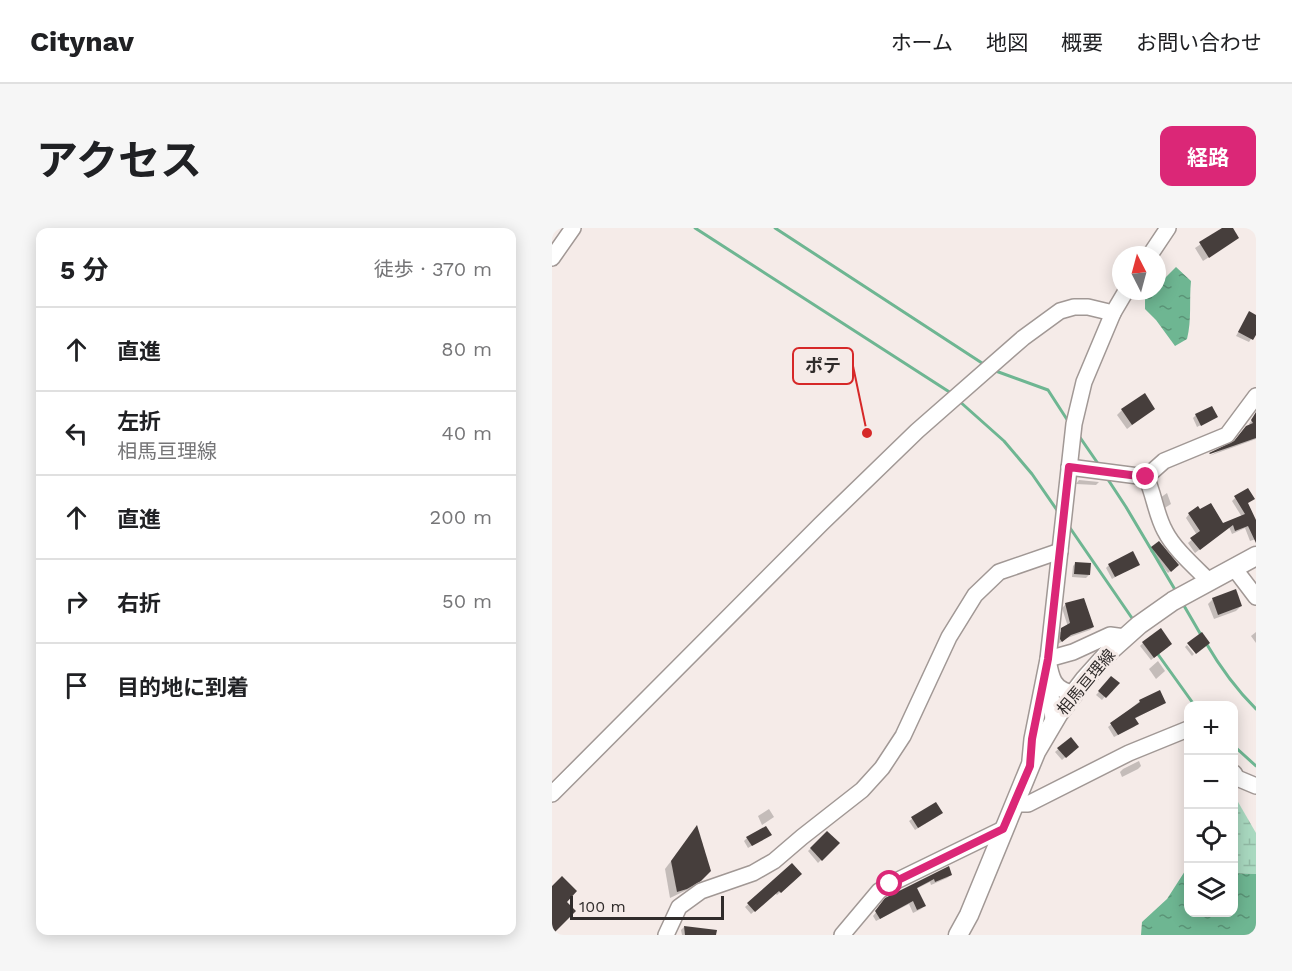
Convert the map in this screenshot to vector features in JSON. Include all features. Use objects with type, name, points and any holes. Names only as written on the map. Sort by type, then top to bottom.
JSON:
[{"type":"main road","name":"相馬亘理線","points":[[958,935],[969,915],[1030,766],[1053,722],[1074,693],[1111,650],[1173,601],[1256,556]]},
{"type":"street","points":[[552,258],[573,228]]},
{"type":"street","points":[[1156,246],[1168,228]]},
{"type":"street","points":[[1030,766],[1032,739],[1048,659],[1074,424],[1084,382],[1121,300]]},
{"type":"street","points":[[552,795],[821,524],[1023,338],[1060,311],[1074,307],[1088,307],[1113,313]]},
{"type":"street","points":[[1069,467],[1146,477],[1164,461],[1227,435],[1256,396]]},
{"type":"street","points":[[1146,477],[1165,531],[1188,560],[1209,581]]},
{"type":"street","points":[[666,935],[679,907],[701,891],[753,873],[774,861],[862,790],[882,768],[903,736],[950,637],[975,595],[999,572],[1060,551]]},
{"type":"street","points":[[1234,568],[1256,597]]},
{"type":"street","points":[[1048,659],[1073,652],[1110,635],[1125,638]]},
{"type":"street","points":[[1048,659],[1053,722]]},
{"type":"street","points":[[1050,676],[1065,692],[1074,693]]},
{"type":"street","points":[[1014,804],[1028,804],[1129,753],[1184,730]]},
{"type":"street","points":[[1238,778],[1256,786]]},
{"type":"street","points":[[842,935],[879,891],[1003,829]]},
{"type":"green space","points":[[1238,802],[1256,833],[1256,874],[1238,873]]},
{"type":"water","points":[[1176,267],[1191,281],[1187,339],[1175,346],[1145,309],[1145,300],[1166,300],[1166,277]]},
{"type":"water","points":[[1184,873],[1184,917],[1238,917],[1238,873],[1256,874],[1256,935],[1141,935],[1142,922],[1167,899]]},
{"type":"building","points":[[1222,228],[1233,228],[1239,238],[1209,258],[1199,242]]},
{"type":"building","points":[[1249,311],[1256,315],[1256,335],[1253,340],[1238,332]]},
{"type":"building","points":[[1145,393],[1155,409],[1132,425],[1121,409]]},
{"type":"building","points":[[1212,406],[1218,417],[1201,426],[1195,414]]},
{"type":"building","points":[[1256,412],[1256,438],[1209,453],[1234,441],[1246,426],[1253,423],[1251,420]]},
{"type":"building","points":[[1248,488],[1255,499],[1248,503],[1256,520],[1256,543],[1248,526],[1235,531],[1233,525],[1200,550],[1190,538],[1200,531],[1188,513],[1198,506],[1200,509],[1211,503],[1223,523],[1245,514],[1234,496]]},
{"type":"building","points":[[1159,541],[1179,565],[1171,572],[1151,547]]},
{"type":"building","points":[[1133,551],[1140,565],[1115,577],[1108,564]]},
{"type":"building","points":[[1075,562],[1091,563],[1090,575],[1074,574]]},
{"type":"building","points":[[1236,589],[1242,606],[1218,615],[1212,598]]},
{"type":"building","points":[[1084,598],[1094,627],[1071,635],[1062,642],[1061,628],[1070,623],[1065,603]]},
{"type":"building","points":[[1161,628],[1172,644],[1154,658],[1142,642]]},
{"type":"building","points":[[1202,632],[1210,643],[1196,654],[1187,643]]},
{"type":"building","points":[[1111,676],[1120,683],[1106,698],[1098,691]]},
{"type":"building","points":[[1160,690],[1166,703],[1135,718],[1139,724],[1118,735],[1110,723],[1140,702],[1139,700]]},
{"type":"building","points":[[1071,737],[1079,747],[1066,758],[1057,748]]},
{"type":"building","points":[[936,802],[943,813],[918,828],[911,817]]},
{"type":"building","points":[[697,825],[711,871],[701,881],[677,892],[671,861]]},
{"type":"building","points":[[766,826],[772,835],[752,846],[746,837]]},
{"type":"building","points":[[827,831],[840,843],[822,861],[810,848]]},
{"type":"building","points":[[792,863],[802,874],[755,912],[747,903]]},
{"type":"building","points":[[949,866],[952,875],[935,882],[934,879],[917,888],[926,906],[917,910],[913,901],[880,919],[875,911],[885,898]]},
{"type":"building","points":[[562,876],[577,891],[567,902],[576,911],[552,935],[552,886]]},
{"type":"building","points":[[684,926],[717,930],[716,935],[685,935]]},
{"type":"waterway","points":[[695,228],[951,393]]},
{"type":"waterway","points":[[775,228],[985,365]]},
{"type":"waterway","points":[[993,370],[1048,390],[1068,421]]},
{"type":"waterway","points":[[958,400],[1004,441],[1032,474],[1059,513]]},
{"type":"waterway","points":[[1079,436],[1099,465]]},
{"type":"waterway","points":[[1107,478],[1177,593]]},
{"type":"waterway","points":[[1068,525],[1134,621]]},
{"type":"waterway","points":[[1183,604],[1201,635]]},
{"type":"waterway","points":[[1206,643],[1229,678],[1256,709]]},
{"type":"waterway","points":[[1157,653],[1191,701]]},
{"type":"waterway","points":[[1238,750],[1256,766]]},
{"type":"place","name":"ポテ","points":[[867,433]]},
{"type":"route","points":[[890,884],[1003,829],[1014,804],[1030,766],[1032,739],[1048,659],[1069,467],[1146,477]]}]
